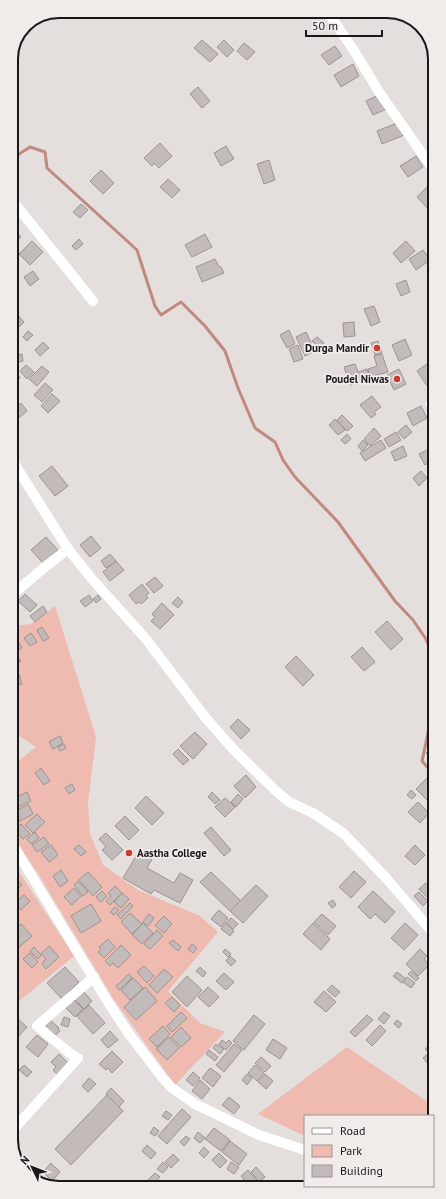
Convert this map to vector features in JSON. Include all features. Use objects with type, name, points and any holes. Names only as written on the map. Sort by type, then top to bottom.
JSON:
[{"type":"street","points":[[332,18],[380,92],[428,160]]},
{"type":"street","points":[[18,208],[93,301]]},
{"type":"street","points":[[18,470],[68,549],[92,579],[146,639],[205,717],[244,761],[289,802],[313,813],[343,833],[387,879],[428,927]]},
{"type":"street","points":[[18,590],[40,570],[68,549]]},
{"type":"street","points":[[18,853],[130,1034],[172,1088],[195,1104],[259,1135],[304,1150]]},
{"type":"street","points":[[18,1124],[78,1058],[37,1026],[94,977]]},
{"type":"green space","points":[[55,606],[96,737],[88,803],[90,834],[103,865],[138,890],[200,916],[218,932],[168,991],[200,1023],[225,1032],[175,1085],[113,998],[37,872],[18,845],[18,761],[36,747],[18,735],[18,625],[31,624]]},
{"type":"green space","points":[[18,870],[74,956],[18,1002]]},
{"type":"green space","points":[[347,1047],[428,1102],[428,1115],[304,1115],[304,1136],[258,1114]]},
{"type":"building","points":[[202,40],[218,54],[210,62],[194,48]]},
{"type":"building","points":[[224,40],[234,50],[227,57],[217,47]]},
{"type":"building","points":[[244,43],[255,52],[247,60],[237,51]]},
{"type":"building","points":[[335,46],[342,56],[329,65],[321,55]]},
{"type":"building","points":[[353,64],[359,76],[341,87],[334,75]]},
{"type":"building","points":[[198,87],[210,101],[202,108],[190,94]]},
{"type":"building","points":[[383,93],[389,108],[373,115],[366,101]]},
{"type":"building","points":[[402,121],[407,134],[382,144],[377,131]]},
{"type":"building","points":[[160,143],[172,156],[159,168],[154,163],[152,166],[144,158]]},
{"type":"building","points":[[226,146],[234,159],[221,166],[214,153]]},
{"type":"building","points":[[416,156],[423,167],[408,177],[400,166]]},
{"type":"building","points":[[269,160],[275,180],[264,184],[257,164]]},
{"type":"building","points":[[101,170],[114,183],[103,194],[90,181]]},
{"type":"building","points":[[168,179],[180,190],[172,198],[160,187]]},
{"type":"building","points":[[428,186],[428,209],[417,197]]},
{"type":"building","points":[[81,204],[88,210],[80,218],[73,212]]},
{"type":"building","points":[[205,234],[212,247],[192,257],[185,245]]},
{"type":"building","points":[[79,239],[83,244],[76,250],[72,246]]},
{"type":"building","points":[[32,241],[43,252],[30,265],[19,254]]},
{"type":"building","points":[[406,241],[415,251],[401,263],[393,253]]},
{"type":"building","points":[[423,250],[428,257],[428,261],[416,270],[409,259]]},
{"type":"building","points":[[215,259],[224,273],[202,282],[196,267]]},
{"type":"building","points":[[33,271],[39,279],[30,286],[24,277]]},
{"type":"building","points":[[406,280],[410,292],[401,296],[396,284]]},
{"type":"building","points":[[374,306],[380,322],[371,326],[364,309]]},
{"type":"building","points":[[18,315],[24,322],[18,328]]},
{"type":"building","points":[[354,322],[355,336],[344,337],[343,323]]},
{"type":"building","points":[[289,330],[295,344],[287,348],[280,335]]},
{"type":"building","points":[[28,331],[33,335],[27,341],[23,337]]},
{"type":"building","points":[[306,332],[315,351],[305,356],[296,337]]},
{"type":"building","points":[[317,337],[324,343],[319,348],[312,341]]},
{"type":"building","points":[[405,339],[412,355],[399,361],[392,345]]},
{"type":"building","name":"Durga Mandir","points":[[378,341],[382,353],[375,355],[371,343]]},
{"type":"building","points":[[43,342],[49,348],[40,356],[35,350]]},
{"type":"building","points":[[298,345],[303,359],[294,362],[289,349]]},
{"type":"building","points":[[22,354],[23,361],[18,362],[18,355]]},
{"type":"building","points":[[382,354],[388,372],[370,377],[368,369],[377,366],[374,356]]},
{"type":"building","points":[[355,364],[358,372],[367,369],[370,378],[350,385],[344,367]]},
{"type":"building","points":[[427,364],[428,387],[417,371]]},
{"type":"building","points":[[26,365],[34,372],[27,379],[20,371]]},
{"type":"building","points":[[42,366],[49,372],[37,386],[29,379]]},
{"type":"building","name":"Poudel Niwas","points":[[399,369],[406,384],[394,390],[387,375]]},
{"type":"building","points":[[45,383],[53,390],[42,402],[34,395]]},
{"type":"building","points":[[52,394],[60,401],[48,413],[41,406]]},
{"type":"building","points":[[372,396],[381,407],[374,412],[376,414],[371,418],[360,405]]},
{"type":"building","points":[[21,403],[27,411],[19,418],[18,417],[18,405]]},
{"type":"building","points":[[421,406],[427,418],[413,426],[407,413]]},
{"type":"building","points":[[342,415],[353,426],[347,431],[337,420]]},
{"type":"building","points":[[335,419],[345,430],[338,435],[329,425]]},
{"type":"building","points":[[406,425],[412,432],[404,439],[398,432]]},
{"type":"building","points":[[374,428],[381,436],[370,446],[364,439]]},
{"type":"building","points":[[396,432],[401,440],[389,447],[384,439]]},
{"type":"building","points":[[347,434],[351,439],[345,444],[341,440]]},
{"type":"building","points":[[363,440],[368,445],[362,451],[358,446]]},
{"type":"building","points":[[381,440],[386,448],[365,461],[360,453]]},
{"type":"building","points":[[403,446],[407,456],[395,461],[391,452]]},
{"type":"building","points":[[428,450],[428,463],[425,465],[419,454]]},
{"type":"building","points":[[52,466],[68,486],[55,496],[39,476]]},
{"type":"building","points":[[421,471],[427,478],[419,486],[413,478]]},
{"type":"building","points":[[91,536],[101,548],[90,557],[80,545]]},
{"type":"building","points":[[46,537],[58,550],[43,563],[31,550]]},
{"type":"building","points":[[110,554],[116,561],[106,568],[101,561]]},
{"type":"building","points":[[116,561],[124,570],[110,581],[103,572]]},
{"type":"building","points":[[155,577],[163,586],[154,593],[146,584]]},
{"type":"building","points":[[142,584],[149,593],[146,595],[148,598],[141,604],[139,602],[136,604],[129,595]]},
{"type":"building","points":[[25,594],[37,605],[30,612],[18,601]]},
{"type":"building","points":[[89,595],[93,601],[85,607],[80,601]]},
{"type":"building","points":[[98,595],[101,599],[96,603],[93,599]]},
{"type":"building","points":[[178,597],[183,602],[178,608],[172,603]]},
{"type":"building","points":[[162,603],[174,615],[160,629],[151,621],[155,617],[152,614]]},
{"type":"building","points":[[43,606],[47,612],[35,622],[30,616]]},
{"type":"building","points":[[387,621],[403,639],[391,650],[375,632]]},
{"type":"building","points":[[42,627],[49,638],[43,641],[37,630]]},
{"type":"building","points":[[31,633],[37,642],[30,646],[24,638]]},
{"type":"building","points":[[18,641],[22,648],[18,650]]},
{"type":"building","points":[[362,647],[375,662],[364,671],[351,657]]},
{"type":"building","points":[[296,656],[314,675],[303,686],[285,667]]},
{"type":"building","points":[[18,674],[22,684],[18,685]]},
{"type":"building","points":[[238,719],[250,730],[241,739],[230,727]]},
{"type":"building","points":[[195,732],[207,744],[193,759],[180,746]]},
{"type":"building","points":[[60,736],[63,743],[53,749],[49,742]]},
{"type":"building","points":[[64,744],[66,748],[60,751],[58,747]]},
{"type":"building","points":[[178,749],[189,760],[183,765],[173,754]]},
{"type":"building","points":[[41,768],[50,781],[44,785],[35,773]]},
{"type":"building","points":[[246,775],[256,787],[245,798],[234,786]]},
{"type":"building","points":[[427,778],[428,801],[416,789]]},
{"type":"building","points":[[72,784],[75,790],[69,794],[65,788]]},
{"type":"building","points":[[411,790],[416,795],[412,799],[407,795]]},
{"type":"building","points":[[27,792],[31,801],[18,807],[18,796]]},
{"type":"building","points":[[212,792],[220,800],[215,804],[208,797]]},
{"type":"building","points":[[238,794],[243,799],[236,807],[231,802]]},
{"type":"building","points":[[146,796],[164,813],[152,825],[135,808]]},
{"type":"building","points":[[225,798],[235,807],[225,817],[215,807]]},
{"type":"building","points":[[418,802],[428,812],[428,814],[420,823],[408,812]]},
{"type":"building","points":[[28,804],[33,814],[20,821],[18,818],[18,810]]},
{"type":"building","points":[[37,814],[45,822],[33,833],[25,825]]},
{"type":"building","points":[[125,816],[139,830],[129,840],[115,826]]},
{"type":"building","points":[[21,824],[30,834],[23,839],[18,833],[18,826]]},
{"type":"building","points":[[211,827],[231,850],[224,856],[204,833]]},
{"type":"building","points":[[35,832],[39,838],[31,844],[27,839]]},
{"type":"building","points":[[106,833],[123,850],[112,860],[102,850],[106,847],[99,839]]},
{"type":"building","points":[[44,837],[49,844],[37,852],[32,845]]},
{"type":"building","points":[[51,845],[58,855],[49,862],[41,852]]},
{"type":"building","points":[[79,845],[86,852],[81,856],[74,849]]},
{"type":"building","points":[[415,845],[425,855],[415,865],[405,856]]},
{"type":"building","points":[[139,851],[152,859],[147,868],[174,883],[180,873],[193,880],[180,903],[154,890],[151,894],[123,878]]},
{"type":"building","points":[[61,870],[68,881],[60,887],[53,876]]},
{"type":"building","points":[[354,871],[366,882],[351,898],[339,887]]},
{"type":"building","points":[[88,872],[102,887],[93,896],[79,880]]},
{"type":"building","points":[[211,872],[241,901],[230,911],[200,882]]},
{"type":"building","points":[[18,880],[22,885],[18,888]]},
{"type":"building","points":[[78,881],[88,892],[83,896],[74,885]]},
{"type":"building","points":[[426,883],[428,885],[428,898],[419,889]]},
{"type":"building","points":[[256,885],[268,896],[243,923],[230,911]]},
{"type":"building","points":[[115,886],[122,893],[110,905],[106,901],[111,896],[108,893]]},
{"type":"building","points":[[74,888],[81,896],[72,905],[64,897]]},
{"type":"building","points":[[102,891],[107,896],[101,902],[96,897]]},
{"type":"building","points":[[373,891],[395,912],[385,923],[375,914],[370,919],[358,907]]},
{"type":"building","points":[[419,892],[428,901],[423,906],[414,896]]},
{"type":"building","points":[[122,893],[129,899],[121,908],[114,902]]},
{"type":"building","points":[[24,895],[30,901],[21,910],[18,906],[18,900]]},
{"type":"building","points":[[333,900],[336,905],[332,908],[328,903]]},
{"type":"building","points":[[130,903],[133,906],[121,919],[117,915]]},
{"type":"building","points":[[91,904],[101,921],[81,933],[71,916]]},
{"type":"building","points":[[115,907],[119,910],[114,915],[110,912]]},
{"type":"building","points":[[219,910],[228,918],[221,927],[211,919]]},
{"type":"building","points":[[130,913],[142,924],[132,934],[121,922]]},
{"type":"building","points":[[149,914],[154,918],[148,926],[143,922]]},
{"type":"building","points":[[322,914],[336,926],[328,935],[314,922]]},
{"type":"building","points":[[164,916],[172,924],[164,933],[155,925]]},
{"type":"building","points":[[231,918],[238,924],[233,929],[226,923]]},
{"type":"building","points":[[143,923],[153,933],[142,944],[132,935]]},
{"type":"building","points":[[226,923],[234,931],[230,936],[221,929]]},
{"type":"building","points":[[313,923],[330,939],[321,950],[303,934]]},
{"type":"building","points":[[405,923],[418,935],[404,950],[391,938]]},
{"type":"building","points":[[21,924],[32,936],[18,948],[18,927]]},
{"type":"building","points":[[157,930],[163,936],[150,949],[144,944]]},
{"type":"building","points":[[108,939],[115,947],[104,958],[98,952],[101,949],[99,947]]},
{"type":"building","points":[[173,940],[181,947],[178,951],[169,943]]},
{"type":"building","points":[[192,944],[197,948],[193,953],[188,949]]},
{"type":"building","points":[[121,945],[131,955],[118,968],[113,963],[110,966],[105,961]]},
{"type":"building","points":[[49,946],[59,957],[46,969],[42,964],[46,959],[41,954]]},
{"type":"building","points":[[34,947],[41,955],[38,959],[30,951]]},
{"type":"building","points":[[225,949],[231,954],[228,957],[223,952]]},
{"type":"building","points":[[420,949],[427,956],[424,959],[428,966],[418,976],[406,964]]},
{"type":"building","points":[[30,953],[38,962],[32,968],[23,959]]},
{"type":"building","points":[[230,956],[236,961],[231,966],[226,961]]},
{"type":"building","points":[[144,966],[154,976],[147,983],[137,972]]},
{"type":"building","points":[[65,967],[79,982],[62,999],[47,983]]},
{"type":"building","points":[[200,967],[206,973],[203,977],[196,971]]},
{"type":"building","points":[[164,969],[173,977],[157,993],[149,985]]},
{"type":"building","points":[[411,971],[419,978],[416,981],[408,974]]},
{"type":"building","points":[[397,972],[406,979],[402,983],[393,976]]},
{"type":"building","points":[[224,973],[234,982],[226,990],[216,981]]},
{"type":"building","points":[[129,974],[132,978],[119,990],[116,986]]},
{"type":"building","points":[[187,976],[202,990],[187,1007],[172,992]]},
{"type":"building","points":[[407,977],[415,983],[411,988],[403,982]]},
{"type":"building","points":[[133,978],[143,988],[130,1000],[121,990]]},
{"type":"building","points":[[332,985],[340,992],[335,997],[327,990]]},
{"type":"building","points":[[145,987],[157,1001],[136,1020],[124,1007]]},
{"type":"building","points":[[208,987],[219,997],[209,1007],[198,997]]},
{"type":"building","points":[[82,990],[92,1001],[84,1009],[73,998]]},
{"type":"building","points":[[324,991],[336,1002],[326,1012],[314,1002]]},
{"type":"building","points":[[172,997],[180,1005],[174,1012],[165,1003]]},
{"type":"building","points":[[72,998],[83,1009],[75,1017],[64,1006]]},
{"type":"building","points":[[89,1005],[105,1023],[93,1034],[77,1016]]},
{"type":"building","points":[[181,1012],[187,1018],[172,1032],[167,1026]]},
{"type":"building","points":[[384,1012],[390,1016],[384,1024],[378,1019]]},
{"type":"building","points":[[254,1015],[265,1024],[244,1050],[233,1041]]},
{"type":"building","points":[[367,1015],[373,1020],[355,1037],[350,1032]]},
{"type":"building","points":[[64,1017],[70,1019],[68,1027],[61,1025]]},
{"type":"building","points":[[18,1019],[27,1027],[18,1037]]},
{"type":"building","points":[[49,1019],[59,1028],[58,1029],[60,1031],[56,1035],[54,1033],[52,1034],[43,1026]]},
{"type":"building","points":[[397,1020],[402,1024],[399,1028],[394,1024]]},
{"type":"building","points":[[380,1025],[386,1031],[372,1046],[366,1040]]},
{"type":"building","points":[[163,1026],[170,1034],[157,1047],[149,1039]]},
{"type":"building","points":[[181,1027],[191,1038],[181,1047],[171,1037]]},
{"type":"building","points":[[110,1031],[118,1040],[108,1048],[101,1040]]},
{"type":"building","points":[[37,1035],[48,1044],[38,1057],[26,1047]]},
{"type":"building","points":[[169,1037],[179,1048],[167,1060],[156,1049]]},
{"type":"building","points":[[273,1039],[287,1048],[280,1059],[266,1050]]},
{"type":"building","points":[[222,1040],[226,1043],[229,1040],[232,1043],[226,1050],[219,1044]]},
{"type":"building","points":[[216,1044],[224,1049],[220,1054],[213,1048]]},
{"type":"building","points":[[234,1044],[242,1050],[224,1072],[216,1065]]},
{"type":"building","points":[[209,1050],[218,1057],[215,1061],[206,1054]]},
{"type":"building","points":[[112,1051],[123,1062],[112,1073],[108,1068],[106,1070],[99,1064]]},
{"type":"building","points":[[59,1054],[68,1063],[57,1074],[53,1070],[56,1067],[51,1062]]},
{"type":"building","points":[[428,1054],[428,1064],[423,1058]]},
{"type":"building","points":[[261,1057],[271,1066],[265,1072],[255,1063]]},
{"type":"building","points":[[24,1065],[32,1072],[27,1077],[19,1070]]},
{"type":"building","points":[[255,1065],[264,1073],[257,1081],[248,1073]]},
{"type":"building","points":[[210,1068],[221,1076],[213,1087],[202,1078]]},
{"type":"building","points":[[193,1072],[200,1078],[193,1086],[186,1080]]},
{"type":"building","points":[[247,1074],[252,1078],[247,1085],[242,1080]]},
{"type":"building","points":[[265,1074],[273,1081],[266,1089],[258,1082]]},
{"type":"building","points":[[89,1078],[96,1084],[88,1092],[82,1086]]},
{"type":"building","points":[[200,1080],[210,1089],[202,1099],[192,1091]]},
{"type":"building","points":[[111,1088],[124,1101],[119,1107],[106,1094]]},
{"type":"building","points":[[107,1095],[123,1111],[71,1165],[55,1149]]},
{"type":"building","points":[[229,1097],[240,1106],[234,1114],[222,1105]]},
{"type":"building","points":[[182,1109],[191,1117],[167,1144],[158,1136]]},
{"type":"building","points":[[166,1111],[172,1115],[168,1120],[162,1116]]},
{"type":"building","points":[[154,1127],[159,1131],[155,1136],[150,1133]]},
{"type":"building","points":[[214,1128],[230,1140],[221,1151],[205,1139]]},
{"type":"building","points":[[198,1132],[205,1138],[200,1143],[194,1138]]},
{"type":"building","points":[[186,1136],[190,1139],[184,1146],[180,1142]]},
{"type":"building","points":[[230,1141],[247,1154],[239,1165],[222,1152]]},
{"type":"building","points":[[147,1145],[156,1153],[151,1159],[142,1151]]},
{"type":"building","points":[[204,1147],[209,1152],[204,1158],[199,1153]]},
{"type":"building","points":[[219,1153],[227,1161],[220,1168],[212,1160]]},
{"type":"building","points":[[173,1154],[179,1160],[171,1168],[165,1162]]},
{"type":"building","points":[[163,1162],[168,1167],[163,1173],[157,1169]]},
{"type":"building","points":[[231,1162],[239,1167],[234,1174],[227,1169]]},
{"type":"building","points":[[51,1163],[60,1172],[53,1180],[43,1172]]},
{"type":"building","points":[[256,1167],[265,1177],[258,1181],[251,1172]]},
{"type":"building","points":[[248,1170],[257,1181],[245,1181],[241,1176]]},
{"type":"building","points":[[155,1173],[160,1177],[156,1181],[147,1181]]},
{"type":"waterway","points":[[18,155],[30,147],[45,152],[47,168],[137,250],[155,306],[161,315],[181,302],[205,326],[225,351],[238,388],[255,428],[275,442],[283,460],[295,477],[338,522],[395,601],[413,620],[428,644]]},
{"type":"waterway","points":[[428,733],[422,761],[428,768]]},
{"type":"place","name":"Durga Mandir","points":[[377,348]]},
{"type":"place","name":"Poudel Niwas","points":[[397,379]]},
{"type":"place","name":"Aastha College","points":[[129,853]]}]
